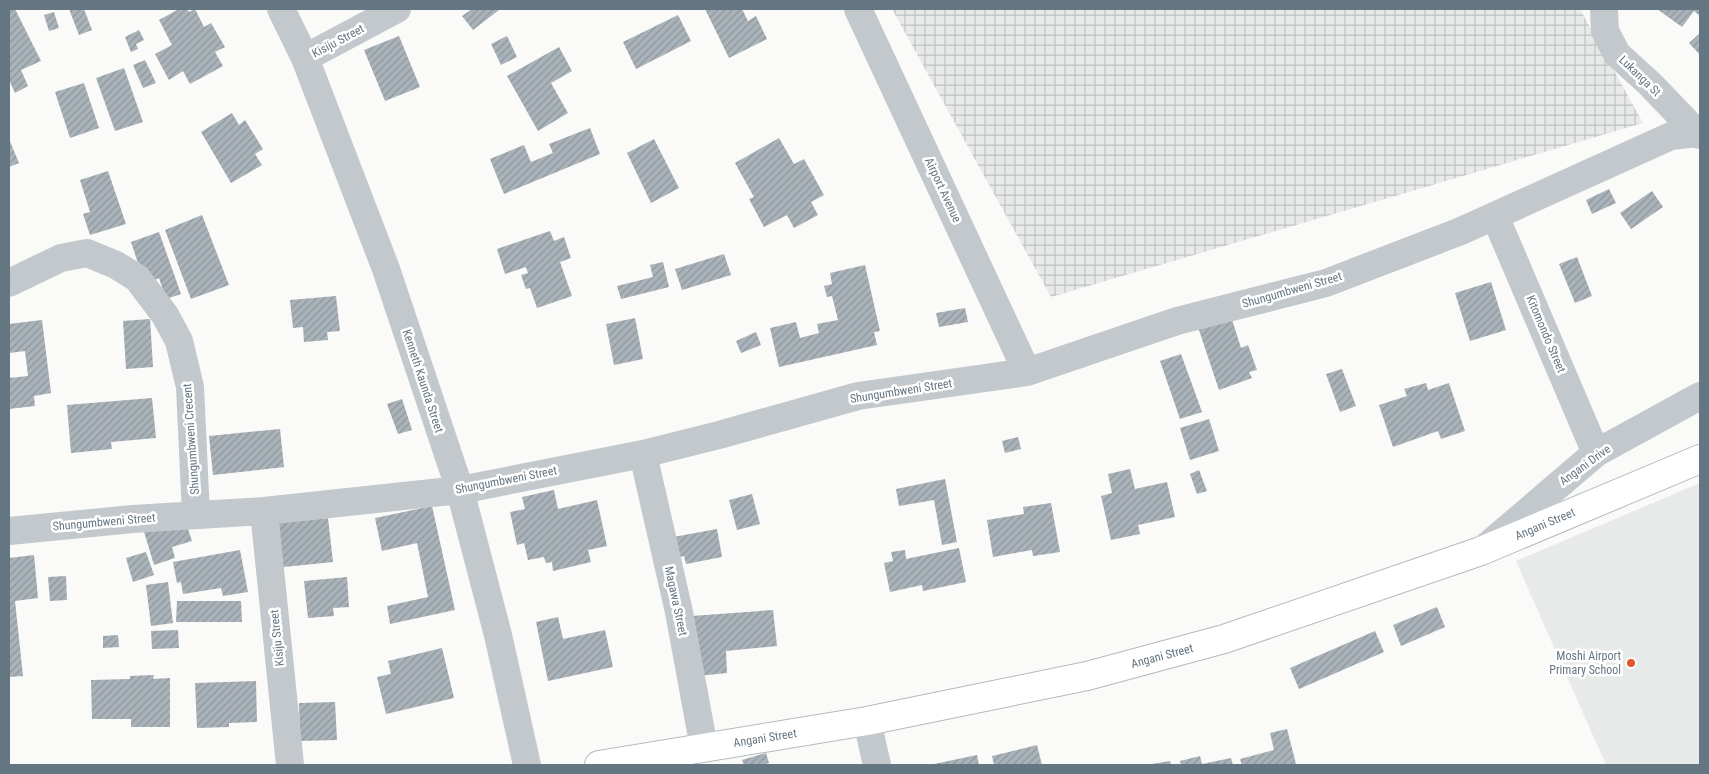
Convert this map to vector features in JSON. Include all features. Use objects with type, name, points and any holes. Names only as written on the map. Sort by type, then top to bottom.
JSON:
[{"type":"street","name":"Kenneth Kaunda Street","points":[[281,9],[305,58],[386,269],[460,490],[498,635],[527,765]]},
{"type":"street","name":"Kisiju Street","points":[[305,58],[397,9]]},
{"type":"street","name":"Airport Avenue","points":[[858,9],[1027,372]]},
{"type":"street","name":"Lukanga St","points":[[1604,9],[1605,31],[1617,54],[1650,84],[1699,134]]},
{"type":"street","name":"Shungumbweni Street","points":[[9,531],[196,514],[264,511],[460,490],[642,454],[719,435],[858,396],[1027,372],[1177,321],[1326,282],[1461,231],[1671,136],[1699,134]]},
{"type":"street","name":"Kitomondo Street","points":[[1495,216],[1596,453]]},
{"type":"street","name":"Shungumbweni Crecent","points":[[9,283],[61,258],[87,253],[116,265],[137,278],[165,315],[179,341],[190,386],[196,514]]},
{"type":"street","name":"Angani Drive","points":[[1481,551],[1596,453],[1700,396]]},
{"type":"street","name":"Magawa Street","points":[[642,454],[679,612],[704,748]]},
{"type":"street","name":"Angani Street","points":[[599,765],[867,721],[1087,676],[1224,639],[1481,551],[1700,459]]},
{"type":"street","name":"Kisiju Street","points":[[264,511],[290,765]]},
{"type":"street","points":[[867,721],[877,765]]},
{"type":"shaded area","points":[[892,9],[1580,9],[1643,123],[1051,297]]},
{"type":"shaded area","name":"Moshi Airport Primary School","points":[[1700,483],[1700,765],[1606,765],[1516,561]]},
{"type":"building","points":[[9,9],[15,9],[41,61],[21,70],[28,86],[15,93],[9,80]]},
{"type":"building","points":[[69,9],[84,9],[92,30],[79,35]]},
{"type":"building","points":[[179,9],[187,9],[189,12],[195,9],[204,27],[211,23],[225,47],[215,52],[223,66],[190,84],[183,71],[169,80],[155,54],[172,45],[159,20]]},
{"type":"building","points":[[472,9],[499,10],[473,30],[462,16]]},
{"type":"building","points":[[705,9],[742,9],[748,21],[756,16],[767,39],[729,58]]},
{"type":"building","points":[[1657,9],[1700,9],[1700,16],[1694,11],[1682,27]]},
{"type":"building","points":[[54,12],[59,28],[49,31],[44,15]]},
{"type":"building","points":[[678,15],[691,41],[636,69],[623,42]]},
{"type":"building","points":[[139,30],[144,40],[136,44],[138,49],[131,52],[125,37]]},
{"type":"building","points":[[1700,33],[1700,55],[1689,43]]},
{"type":"building","points":[[399,36],[420,87],[385,101],[364,50]]},
{"type":"building","points":[[507,36],[517,57],[501,65],[491,44]]},
{"type":"building","points":[[559,47],[572,71],[551,83],[568,113],[538,131],[507,76]]},
{"type":"building","points":[[145,60],[156,83],[143,88],[133,65]]},
{"type":"building","points":[[124,68],[143,122],[115,131],[96,78]]},
{"type":"building","points":[[84,83],[99,128],[70,138],[55,92]]},
{"type":"building","points":[[232,113],[239,125],[245,120],[263,149],[255,154],[262,165],[231,183],[201,132]]},
{"type":"building","points":[[590,128],[600,154],[504,194],[490,159],[524,145],[531,162],[553,153],[549,144]]},
{"type":"building","points":[[779,138],[794,164],[804,159],[824,195],[811,202],[818,215],[794,228],[787,215],[764,227],[749,199],[754,197],[735,163]]},
{"type":"building","points":[[9,139],[19,163],[9,167]]},
{"type":"building","points":[[654,139],[679,188],[651,203],[627,153]]},
{"type":"building","points":[[108,171],[126,224],[90,235],[83,214],[90,212],[80,180]]},
{"type":"building","points":[[1609,189],[1616,203],[1592,214],[1586,200]]},
{"type":"building","points":[[1652,191],[1663,207],[1631,229],[1620,213]]},
{"type":"building","points":[[202,215],[229,285],[191,299],[165,230]]},
{"type":"building","points":[[550,231],[554,241],[564,237],[571,258],[560,262],[572,296],[537,308],[530,288],[526,289],[521,275],[528,273],[526,267],[505,274],[497,249]]},
{"type":"building","points":[[159,232],[181,294],[166,299],[159,278],[145,284],[131,242]]},
{"type":"building","points":[[724,254],[731,275],[682,290],[675,269]]},
{"type":"building","points":[[1577,257],[1592,296],[1575,303],[1559,264]]},
{"type":"building","points":[[663,262],[669,287],[621,299],[617,286],[653,277],[650,265]]},
{"type":"building","points":[[865,265],[880,331],[874,332],[877,345],[779,367],[770,328],[796,322],[800,338],[819,333],[817,324],[838,320],[832,296],[827,297],[824,286],[832,284],[830,273]]},
{"type":"building","points":[[1491,282],[1506,330],[1470,341],[1455,293]]},
{"type":"building","points":[[336,296],[340,331],[327,332],[328,340],[304,342],[303,327],[293,328],[290,300]]},
{"type":"building","points":[[965,308],[968,322],[939,327],[936,313]]},
{"type":"building","points":[[1229,310],[1241,348],[1248,345],[1257,370],[1249,372],[1252,378],[1219,390],[1196,321]]},
{"type":"building","points":[[635,318],[643,359],[614,365],[606,324]]},
{"type":"building","points":[[150,319],[153,367],[126,369],[123,321]]},
{"type":"building","points":[[42,320],[51,393],[34,396],[35,406],[9,409],[9,378],[28,376],[25,351],[9,353],[9,324]]},
{"type":"building","points":[[756,332],[761,345],[741,353],[736,341]]},
{"type":"building","points":[[1181,354],[1202,412],[1180,419],[1160,361]]},
{"type":"building","points":[[1342,369],[1356,406],[1340,412],[1326,374]]},
{"type":"building","points":[[1426,383],[1428,390],[1449,383],[1465,431],[1441,439],[1438,431],[1393,447],[1379,405],[1407,396],[1404,389]]},
{"type":"building","points":[[152,398],[156,438],[111,442],[112,449],[71,453],[67,405]]},
{"type":"building","points":[[402,399],[412,430],[398,434],[387,404]]},
{"type":"building","points":[[1209,419],[1219,451],[1190,460],[1180,428]]},
{"type":"building","points":[[280,429],[284,467],[213,475],[209,436]]},
{"type":"building","points":[[1018,437],[1021,449],[1005,453],[1002,441]]},
{"type":"building","points":[[1130,469],[1135,489],[1167,482],[1175,517],[1138,525],[1140,534],[1111,540],[1101,496],[1112,493],[1108,474]]},
{"type":"building","points":[[1199,470],[1207,491],[1197,494],[1190,474]]},
{"type":"building","points":[[945,479],[957,542],[942,545],[934,500],[899,506],[896,489]]},
{"type":"building","points":[[554,490],[558,509],[597,500],[607,546],[588,550],[591,562],[553,571],[552,562],[546,563],[544,557],[528,560],[524,543],[517,545],[510,512],[525,509],[522,497]]},
{"type":"building","points":[[752,494],[760,524],[737,530],[729,500]]},
{"type":"building","points":[[1051,503],[1060,552],[1033,556],[1032,550],[993,557],[987,520],[1024,514],[1023,507]]},
{"type":"building","points":[[432,506],[455,610],[390,624],[387,606],[428,597],[417,543],[382,551],[375,518]]},
{"type":"building","points":[[328,518],[333,562],[274,568],[269,524]]},
{"type":"building","points":[[185,520],[192,541],[172,547],[175,558],[154,565],[142,525]]},
{"type":"building","points":[[717,529],[722,557],[686,564],[684,556],[672,559],[668,538]]},
{"type":"building","points":[[959,548],[966,582],[923,591],[922,585],[890,592],[884,563],[893,561],[891,552],[905,550],[906,559]]},
{"type":"building","points":[[240,550],[248,592],[223,596],[221,588],[183,594],[181,582],[177,583],[173,562]]},
{"type":"building","points":[[146,552],[154,575],[133,582],[126,558]]},
{"type":"building","points":[[34,555],[38,598],[15,601],[23,676],[9,677],[9,558]]},
{"type":"building","points":[[66,576],[67,600],[50,601],[48,577]]},
{"type":"building","points":[[347,577],[349,607],[333,608],[334,616],[308,618],[304,581]]},
{"type":"building","points":[[168,582],[173,623],[151,626],[146,585]]},
{"type":"building","points":[[177,601],[241,601],[242,622],[176,622]]},
{"type":"building","points":[[1437,607],[1445,627],[1401,646],[1393,625]]},
{"type":"building","points":[[773,610],[777,646],[726,651],[727,673],[697,676],[692,616]]},
{"type":"building","points":[[558,617],[563,639],[605,630],[613,667],[548,681],[536,622]]},
{"type":"building","points":[[178,630],[179,648],[152,649],[151,631]]},
{"type":"building","points":[[1375,631],[1384,652],[1299,689],[1290,668]]},
{"type":"building","points":[[118,635],[119,647],[103,648],[103,636]]},
{"type":"building","points":[[442,648],[454,698],[386,714],[377,677],[391,674],[388,661]]},
{"type":"building","points":[[154,675],[153,679],[170,678],[170,727],[131,727],[131,719],[92,719],[91,680],[130,679],[130,676]]},
{"type":"building","points":[[256,681],[257,722],[229,723],[229,727],[197,728],[195,683]]},
{"type":"building","points":[[335,702],[337,740],[300,741],[299,703]]},
{"type":"building","points":[[1287,729],[1296,764],[1242,765],[1240,759],[1274,750],[1270,733]]},
{"type":"building","points":[[1037,745],[1042,765],[994,765],[992,756]]},
{"type":"building","points":[[766,753],[769,763],[744,765],[742,760]]},
{"type":"building","points":[[977,755],[979,765],[934,765],[934,764]]},
{"type":"building","points":[[1200,756],[1202,764],[1231,758],[1233,765],[1181,765],[1180,761]]},
{"type":"building","points":[[1170,761],[1171,765],[1152,765],[1152,764]]},
{"type":"place","name":"Moshi Airport Primary School","points":[[1631,663]]}]
